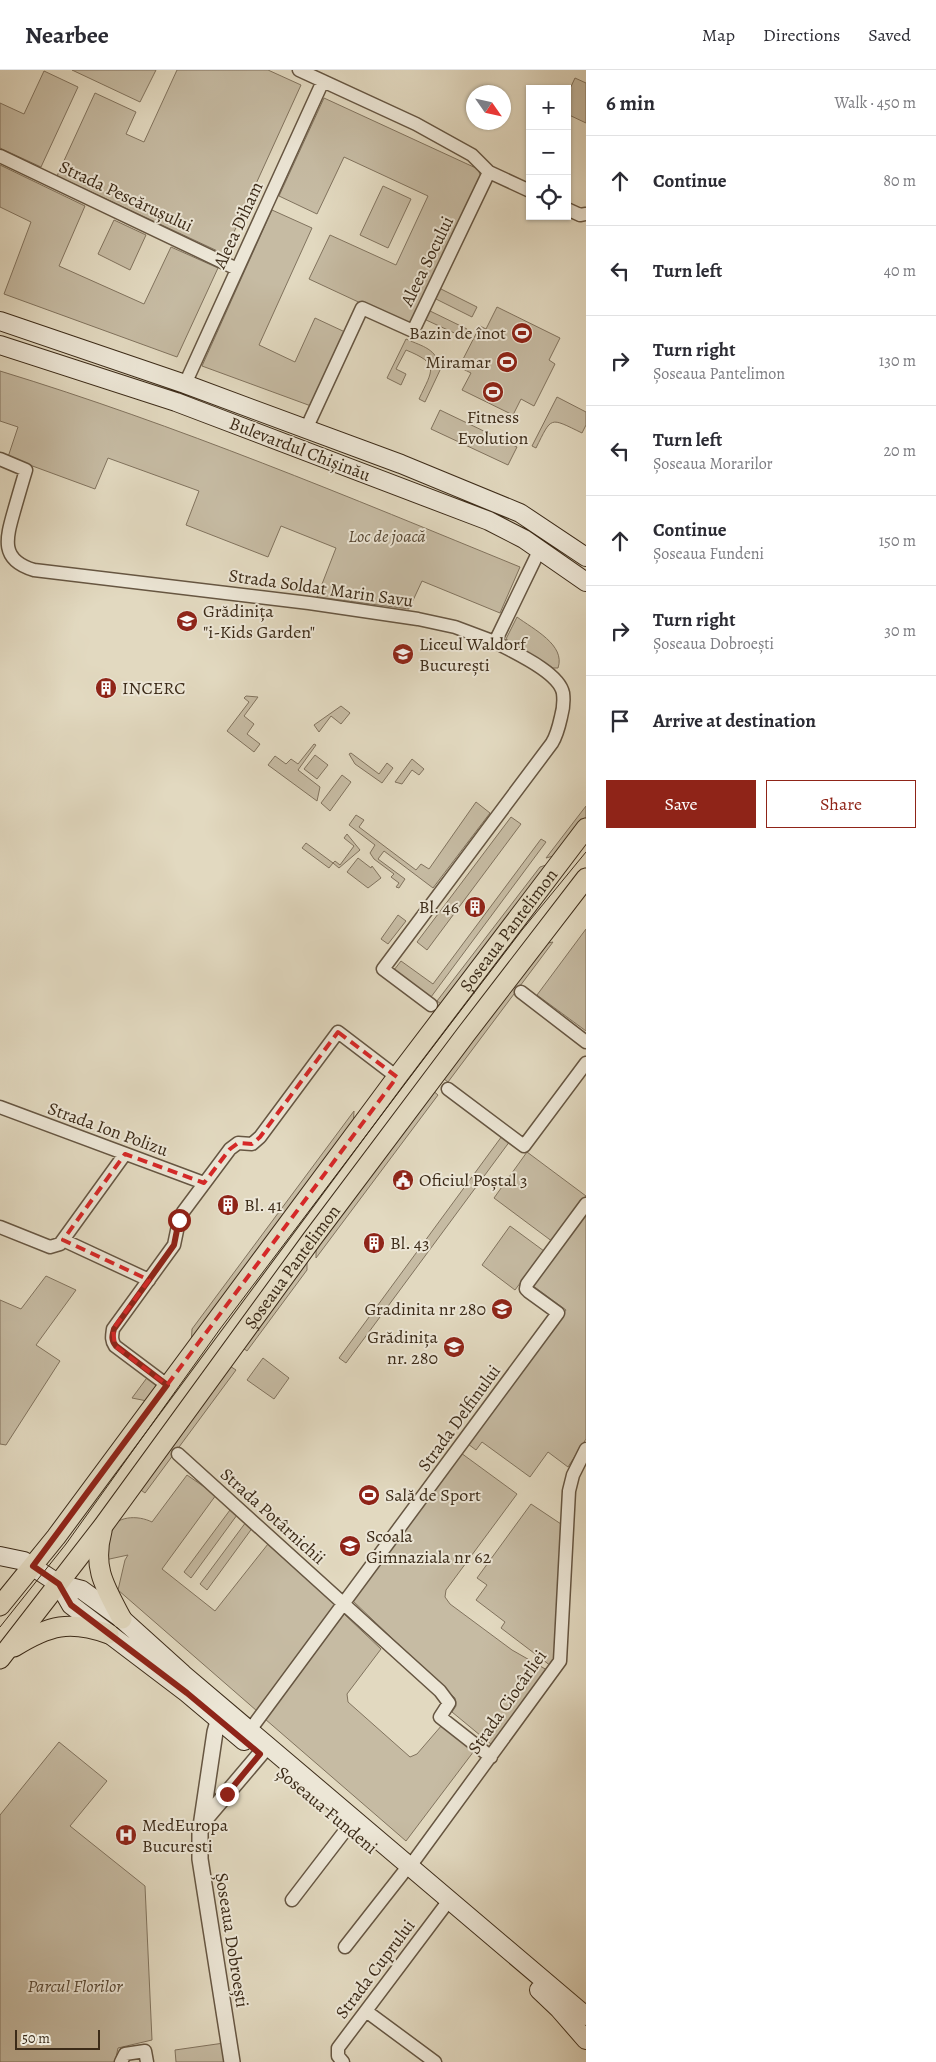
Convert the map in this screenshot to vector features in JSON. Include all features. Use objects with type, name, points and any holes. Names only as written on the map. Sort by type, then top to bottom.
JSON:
[{"type":"main road","name":"Bulevardul Chișinău","points":[[0,321],[58,339],[307,428],[498,503],[534,521],[586,556]]},
{"type":"main road","name":"Bulevardul Chișinău","points":[[0,345],[185,406],[489,521],[540,549],[586,582]]},
{"type":"main road","name":"Șoseaua Pantelimon","points":[[0,1606],[33,1566],[586,828]]},
{"type":"main road","name":"Șoseaua Pantelimon","points":[[3,1655],[103,1526],[312,1239],[482,1012],[586,878]]},
{"type":"main road","points":[[103,1526],[98,1554],[98,1567],[122,1619]]},
{"type":"main road","points":[[0,1556],[20,1560],[33,1566],[59,1584]]},
{"type":"main road","name":"Șoseaua Fundeni","points":[[59,1584],[82,1590],[122,1619],[224,1716],[446,1903],[553,2003],[586,2040]]},
{"type":"main road","name":"Șoseaua Fundeni","points":[[59,1584],[71,1605],[187,1693],[250,1730],[264,1750],[348,1827],[407,1869]]},
{"type":"main road","points":[[3,1655],[41,1632],[56,1626],[82,1626],[109,1634]]},
{"type":"main road","name":"Șoseaua Fundeni","points":[[446,1903],[586,2016]]},
{"type":"street","points":[[299,70],[423,128],[472,155],[489,172],[526,189]]},
{"type":"street","name":"Aleea Diham","points":[[185,384],[323,81]]},
{"type":"street","name":"Strada Pescărușului","points":[[0,156],[237,269]]},
{"type":"street","name":"Aleea Socului","points":[[307,428],[362,308],[412,331],[489,172]]},
{"type":"street","points":[[571,211],[580,215],[586,214]]},
{"type":"street","name":"Strada Soldat Marin Savu","points":[[0,460],[26,470],[8,530],[6,545],[8,551],[18,563],[37,570],[309,603],[418,619],[455,627],[495,642],[536,665],[557,682],[562,692],[562,714],[558,731],[552,743],[383,969],[431,1005]]},
{"type":"street","points":[[495,642],[540,549]]},
{"type":"street","points":[[521,992],[586,1042]]},
{"type":"street","points":[[167,1385],[112,1342],[114,1329],[174,1245],[179,1220],[204,1183],[230,1149],[238,1144],[252,1144],[260,1137],[338,1032],[397,1078]]},
{"type":"street","points":[[448,1089],[524,1146],[586,1063]]},
{"type":"street","name":"Strada Ion Polizu","points":[[0,1107],[204,1183]]},
{"type":"street","points":[[0,1227],[50,1247],[55,1247],[63,1240],[125,1154]]},
{"type":"street","name":"Strada Delfinului","points":[[250,1730],[558,1313],[529,1292],[526,1288],[527,1284],[586,1204]]},
{"type":"street","points":[[63,1240],[149,1280]]},
{"type":"street","name":"Strada Ciocârliei","points":[[345,1947],[407,1869],[560,1661],[569,1491],[573,1475],[586,1449]]},
{"type":"street","name":"Strada Potârnichii","points":[[178,1454],[447,1699],[449,1702],[448,1706],[440,1717],[491,1757]]},
{"type":"street","name":"Șoseaua Dobroești","points":[[224,1716],[215,1732],[212,1746],[199,1840],[200,1859],[232,2062]]},
{"type":"street","points":[[201,1824],[264,1750]]},
{"type":"street","points":[[292,1900],[348,1827]]},
{"type":"street","name":"Strada Cuprului","points":[[343,2062],[338,2056],[338,2048],[446,1903]]},
{"type":"street","points":[[366,2011],[435,2062]]},
{"type":"street","points":[[121,2062],[122,2056],[125,2054],[145,2051],[146,2062]]},
{"type":"highlighted area","points":[[338,1032],[397,1077],[167,1385],[115,1346],[113,1329],[149,1280],[63,1240],[125,1154],[204,1183],[230,1149],[238,1143],[252,1144],[260,1137]]},
{"type":"green space","points":[[72,70],[156,70],[140,102]]},
{"type":"green space","points":[[177,70],[268,70],[301,85],[224,254],[57,176],[95,93],[136,112],[126,134],[144,142]]},
{"type":"green space","points":[[44,71],[78,87],[41,167],[0,148],[0,103],[24,114]]},
{"type":"green space","points":[[575,78],[586,83],[586,123],[571,116],[571,86]]},
{"type":"green space","points":[[324,98],[478,169],[481,177],[410,326],[309,279],[330,235],[396,265],[428,196],[344,157],[317,214],[279,196]]},
{"type":"green space","points":[[0,165],[85,206],[59,266],[144,304],[171,247],[218,268],[177,357],[4,294],[31,222],[0,207]]},
{"type":"green space","points":[[383,186],[411,199],[388,248],[360,235]]},
{"type":"green space","points":[[272,210],[312,228],[259,345],[295,362],[315,318],[345,332],[311,406],[202,366]]},
{"type":"green space","points":[[114,220],[146,235],[130,270],[98,254]]},
{"type":"green space","points":[[439,288],[477,307],[472,317],[434,298]]},
{"type":"green space","name":"Miramar","points":[[497,307],[560,338],[549,360],[555,364],[534,406],[521,399],[513,415],[462,390],[471,373],[459,367],[480,326],[486,329]]},
{"type":"green space","points":[[428,310],[467,329],[463,337],[424,319]]},
{"type":"green space","points":[[406,339],[428,349],[439,361],[441,368],[425,402],[419,399],[430,374],[429,364],[424,359],[406,350],[396,369],[406,374],[401,385],[387,378]]},
{"type":"green space","name":"Loc de joacă","points":[[0,371],[197,438],[327,488],[520,567],[500,613],[422,581],[409,609],[317,597],[336,548],[281,526],[268,557],[186,525],[199,491],[108,458],[95,489],[8,457],[18,427],[0,421]]},
{"type":"green space","points":[[557,397],[586,412],[586,425],[582,433],[563,424],[553,422],[545,430],[536,448],[532,446]]},
{"type":"green space","points":[[440,410],[517,447],[508,465],[431,429]]},
{"type":"green space","points":[[517,617],[539,632],[553,645],[559,660],[558,668],[553,668],[506,639]]},
{"type":"green space","points":[[246,696],[258,697],[244,716],[254,724],[247,734],[260,744],[254,752],[227,731],[249,702],[244,698]]},
{"type":"green space","points":[[341,706],[350,713],[341,724],[331,716],[319,732],[314,725]]},
{"type":"green space","points":[[314,744],[316,745],[298,770],[320,787],[317,801],[268,765],[275,756],[286,764],[291,759],[298,764]]},
{"type":"green space","points":[[351,753],[379,774],[387,763],[393,768],[382,783],[355,764],[349,754]]},
{"type":"green space","points":[[315,755],[328,765],[317,779],[304,769]]},
{"type":"green space","points":[[412,759],[424,769],[419,775],[412,770],[402,784],[395,782]]},
{"type":"green space","points":[[342,775],[351,782],[330,811],[321,803]]},
{"type":"green space","points":[[476,802],[490,813],[433,888],[384,851],[378,859],[405,879],[399,888],[396,887],[399,883],[391,877],[394,874],[374,859],[370,853],[375,845],[349,825],[356,815],[364,820],[359,827],[416,870],[421,864],[429,869]]},
{"type":"green space","points":[[586,806],[586,820],[561,854],[546,858]]},
{"type":"green space","points":[[511,817],[521,824],[427,950],[417,942]]},
{"type":"green space","points":[[347,834],[360,850],[339,868],[333,863],[335,861],[340,865],[354,846],[344,838]]},
{"type":"green space","points":[[541,839],[546,842],[431,997],[394,970],[401,961],[433,984]]},
{"type":"green space","points":[[306,843],[333,863],[329,868],[302,848]]},
{"type":"green space","points":[[358,858],[371,868],[372,866],[381,878],[368,888],[347,872]]},
{"type":"green space","points":[[555,862],[445,1007],[437,1001],[540,867]]},
{"type":"green space","points":[[398,915],[406,921],[388,944],[381,939]]},
{"type":"green space","points":[[586,929],[586,1031],[537,995]]},
{"type":"green space","points":[[553,942],[448,1082],[440,1076],[539,945]]},
{"type":"green space","points":[[431,1089],[438,1095],[316,1258],[316,1241]]},
{"type":"green space","points":[[354,1111],[353,1130],[191,1347],[192,1329]]},
{"type":"green space","points":[[502,1136],[510,1141],[346,1363],[339,1358]]},
{"type":"green space","points":[[527,1152],[586,1196],[553,1242],[494,1198]]},
{"type":"green space","points":[[586,1211],[586,1439],[568,1467],[548,1452],[530,1477],[482,1442],[476,1450],[468,1444],[566,1310],[532,1285]]},
{"type":"green space","points":[[510,1226],[544,1251],[515,1290],[482,1265]]},
{"type":"green space","points":[[307,1253],[307,1270],[247,1351],[239,1345]]},
{"type":"green space","points":[[46,1276],[76,1290],[36,1345],[60,1361],[6,1445],[0,1444],[0,1300],[21,1309]]},
{"type":"green space","points":[[263,1358],[289,1378],[274,1399],[247,1380]]},
{"type":"green space","points":[[225,1363],[236,1370],[145,1493],[135,1486]]},
{"type":"green space","points":[[149,1375],[164,1385],[147,1401],[132,1398]]},
{"type":"green space","points":[[461,1453],[517,1494],[446,1590],[445,1597],[450,1604],[512,1650],[547,1670],[492,1745],[452,1712],[456,1706],[455,1698],[353,1601]]},
{"type":"green space","points":[[187,1475],[216,1495],[162,1569],[215,1611],[268,1544],[336,1604],[257,1711],[118,1590],[125,1560],[128,1555],[105,1560],[107,1536],[111,1527],[127,1518],[140,1518],[152,1522]]},
{"type":"green space","points":[[531,1504],[561,1524],[556,1659],[551,1666],[501,1628],[505,1622],[476,1600],[487,1585],[477,1578]]},
{"type":"green space","points":[[230,1510],[237,1515],[191,1578],[184,1572]]},
{"type":"green space","points":[[246,1522],[253,1527],[207,1590],[200,1584]]},
{"type":"green space","points":[[344,1614],[381,1649],[347,1694],[348,1702],[410,1757],[417,1754],[442,1725],[474,1751],[406,1841],[265,1719]]},
{"type":"green space","name":"Parcul Florilor","points":[[59,1742],[107,1781],[70,1826],[145,1886],[152,2040],[118,2048],[115,2062],[0,2062],[0,1815]]},
{"type":"green space","points":[[224,2043],[227,2062],[176,2062],[175,2050]]},
{"type":"tram line","points":[[0,1627],[66,1544],[220,1329],[426,1056],[522,930],[586,852]]},
{"type":"place","name":"Bazin de înot","points":[[522,333]]},
{"type":"place","name":"Miramar","points":[[507,362]]},
{"type":"place","name":"Fitness Evolution","points":[[493,392]]},
{"type":"place","name":"Grădinița \"i-Kids Garden\"","points":[[187,621]]},
{"type":"place","name":"Liceul Waldorf București","points":[[403,654]]},
{"type":"place","name":"INCERC","points":[[106,688]]},
{"type":"place","name":"Bl. 46","points":[[475,907]]},
{"type":"place","name":"Oficiul Poștal 3","points":[[403,1180]]},
{"type":"place","name":"Bl. 41","points":[[228,1205]]},
{"type":"place","name":"Bl. 43","points":[[374,1243]]},
{"type":"place","name":"Gradinita nr 280","points":[[502,1309]]},
{"type":"place","name":"Grădinița nr. 280","points":[[454,1347]]},
{"type":"place","name":"Sală de Sport","points":[[369,1495]]},
{"type":"place","name":"Scoala Gimnaziala nr 62","points":[[350,1546]]},
{"type":"place","name":"MedEuropa Bucuresti","points":[[126,1835]]},
{"type":"route","points":[[179,1220],[174,1245],[114,1329],[112,1336],[112,1342],[116,1346],[167,1385],[33,1566],[59,1584],[71,1605],[187,1693],[260,1754],[227,1794]]}]
